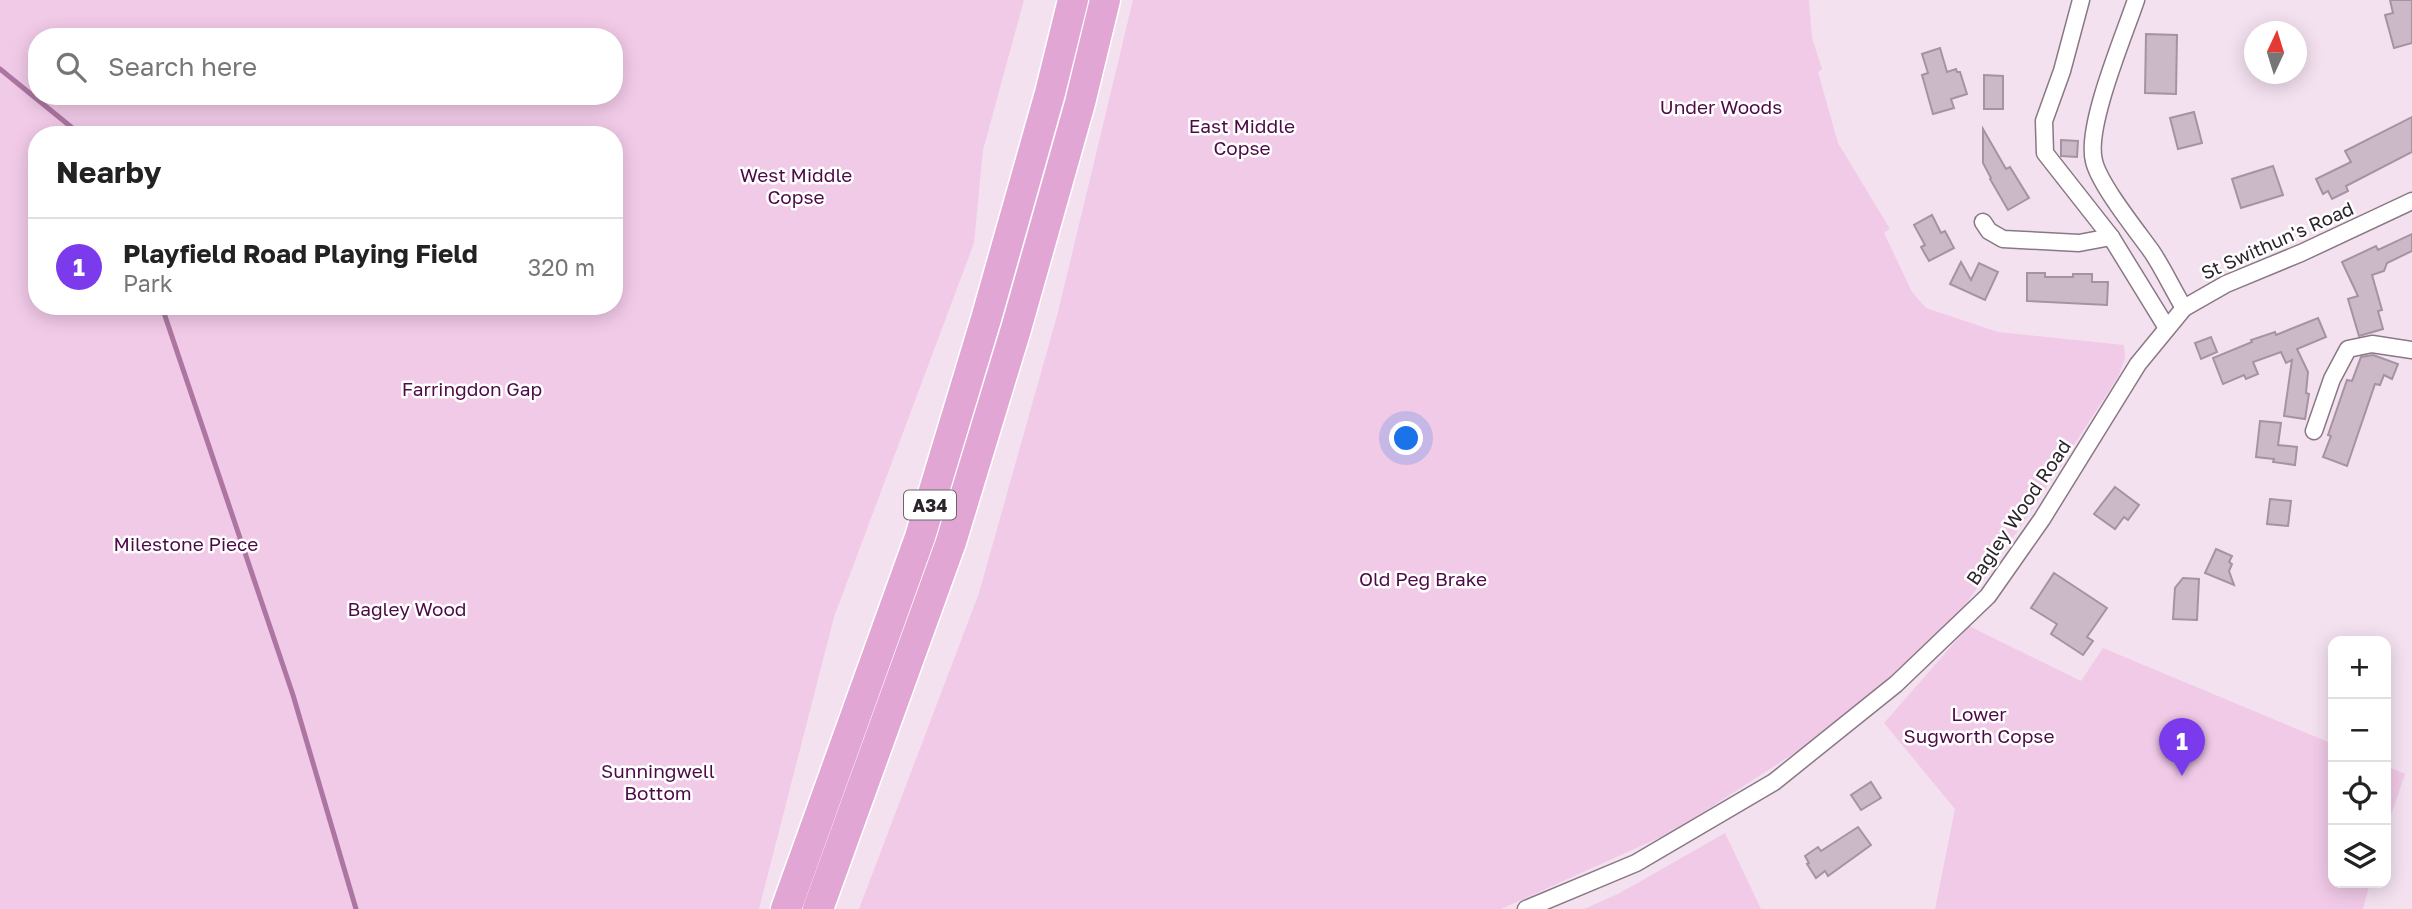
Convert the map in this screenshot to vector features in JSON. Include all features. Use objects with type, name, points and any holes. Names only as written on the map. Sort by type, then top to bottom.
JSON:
[{"type":"highway","name":"A34","points":[[786,909],[920,537],[1051,93],[1073,0]]},
{"type":"highway","name":"A34","points":[[818,909],[951,542],[1020,316],[1080,103],[1105,0]]},
{"type":"street","points":[[2081,0],[2045,121],[2045,153],[2111,237],[2167,328]]},
{"type":"street","points":[[2136,0],[2106,85],[2095,129],[2094,161],[2184,309]]},
{"type":"street","name":"St Swithun's Road","points":[[2167,328],[2184,309],[2226,284],[2301,253],[2412,201]]},
{"type":"street","points":[[1984,229],[2004,239],[2015,240],[2079,243],[2111,237]]},
{"type":"street","name":"Bagley Wood Road","points":[[1525,909],[1636,863],[1774,782],[1896,684],[1988,596],[2042,519],[2138,364],[2167,328]]},
{"type":"street","points":[[2314,430],[2332,379],[2348,349],[2372,344],[2412,350]]},
{"type":"green space","name":"Bagley Wood","points":[[0,0],[1024,0],[983,150],[974,243],[834,617],[759,909],[0,909]]},
{"type":"green space","name":"Old Peg Brake","points":[[1133,0],[1809,0],[1812,38],[1822,69],[1818,72],[1838,143],[1890,229],[1884,233],[1912,292],[1926,308],[1998,332],[2124,345],[2125,358],[2118,377],[2026,519],[1961,611],[1835,727],[1674,831],[1501,909],[859,909],[979,593],[1058,312]]},
{"type":"green space","name":"Lower Sugworth Copse","points":[[1969,626],[2081,681],[2103,648],[2328,742],[2328,888],[2369,888],[2363,909],[1935,909],[1955,809],[1884,723]]},
{"type":"green space","points":[[2391,768],[2405,774],[2391,815]]},
{"type":"green space","points":[[1725,833],[1761,909],[1584,909],[1618,894]]},
{"type":"building","points":[[2390,0],[2412,0],[2412,43],[2394,48],[2385,15],[2393,13]]},
{"type":"building","points":[[2146,34],[2177,35],[2176,94],[2145,93]]},
{"type":"building","points":[[1940,48],[1947,72],[1956,69],[1960,72],[1967,94],[1951,99],[1954,108],[1933,114],[1922,75],[1928,73],[1922,54]]},
{"type":"building","points":[[1984,75],[2003,76],[2003,109],[1984,109]]},
{"type":"building","points":[[2194,112],[2202,143],[2178,149],[2170,118]]},
{"type":"building","points":[[2412,117],[2412,152],[2346,186],[2348,191],[2332,199],[2328,191],[2323,194],[2316,179],[2351,162],[2345,151]]},
{"type":"building","points":[[1983,129],[2006,169],[2010,167],[2029,198],[2008,210],[1983,163]]},
{"type":"building","points":[[2061,140],[2078,141],[2077,157],[2061,156]]},
{"type":"building","points":[[2273,166],[2283,195],[2241,208],[2232,179]]},
{"type":"building","points":[[1932,215],[1941,233],[1945,231],[1954,248],[1929,261],[1921,247],[1925,245],[1914,225]]},
{"type":"building","points":[[2412,234],[2412,251],[2387,263],[2384,271],[2372,275],[2382,310],[2378,311],[2383,329],[2359,336],[2348,299],[2358,296],[2342,262],[2376,246],[2378,250]]},
{"type":"building","points":[[1961,262],[1971,280],[1979,263],[1998,272],[1985,300],[1950,284]]},
{"type":"building","points":[[2027,273],[2045,273],[2045,277],[2092,274],[2092,282],[2108,282],[2107,305],[2027,301]]},
{"type":"building","points":[[2318,318],[2326,337],[2297,349],[2308,372],[2306,393],[2309,394],[2305,419],[2284,416],[2292,360],[2286,363],[2281,352],[2253,362],[2258,374],[2246,379],[2244,375],[2223,384],[2213,358],[2252,342],[2251,340],[2275,332],[2276,335]]},
{"type":"building","points":[[2211,337],[2217,352],[2201,359],[2195,343]]},
{"type":"building","points":[[2373,355],[2398,364],[2392,379],[2384,375],[2380,385],[2375,384],[2347,466],[2323,457],[2331,436],[2328,435],[2347,380],[2352,381],[2361,357]]},
{"type":"building","points":[[2260,421],[2281,423],[2278,445],[2297,447],[2295,465],[2256,457]]},
{"type":"building","points":[[2115,487],[2139,505],[2128,520],[2124,517],[2115,529],[2094,514]]},
{"type":"building","points":[[2270,499],[2291,501],[2288,526],[2267,524]]},
{"type":"building","points":[[2216,549],[2232,556],[2229,571],[2234,585],[2205,573]]},
{"type":"building","points":[[2054,573],[2107,608],[2087,637],[2093,641],[2083,655],[2051,634],[2057,624],[2031,608]]},
{"type":"building","points":[[2183,578],[2199,579],[2197,620],[2173,619],[2175,588]]},
{"type":"building","points":[[1871,782],[1881,798],[1861,810],[1851,795]]},
{"type":"building","points":[[1858,827],[1871,845],[1828,876],[1825,871],[1816,878],[1805,856],[1818,847],[1821,851]]},
{"type":"waterway","points":[[0,69],[28,92]]},
{"type":"waterway","points":[[44,105],[70,126]]},
{"type":"waterway","points":[[165,315],[293,695],[356,909]]},
{"type":"place","name":"Playfield Road Playing Field","points":[[2182,776]]},
{"type":"park label","name":"Under Woods","points":[[1721,106]]},
{"type":"park label","name":"East Middle Copse","points":[[1242,136]]},
{"type":"park label","name":"West Middle Copse","points":[[796,185]]},
{"type":"park label","name":"Farringdon Gap","points":[[472,388]]},
{"type":"park label","name":"Milestone Piece","points":[[186,543]]},
{"type":"park label","name":"Sunningwell Bottom","points":[[658,781]]}]
